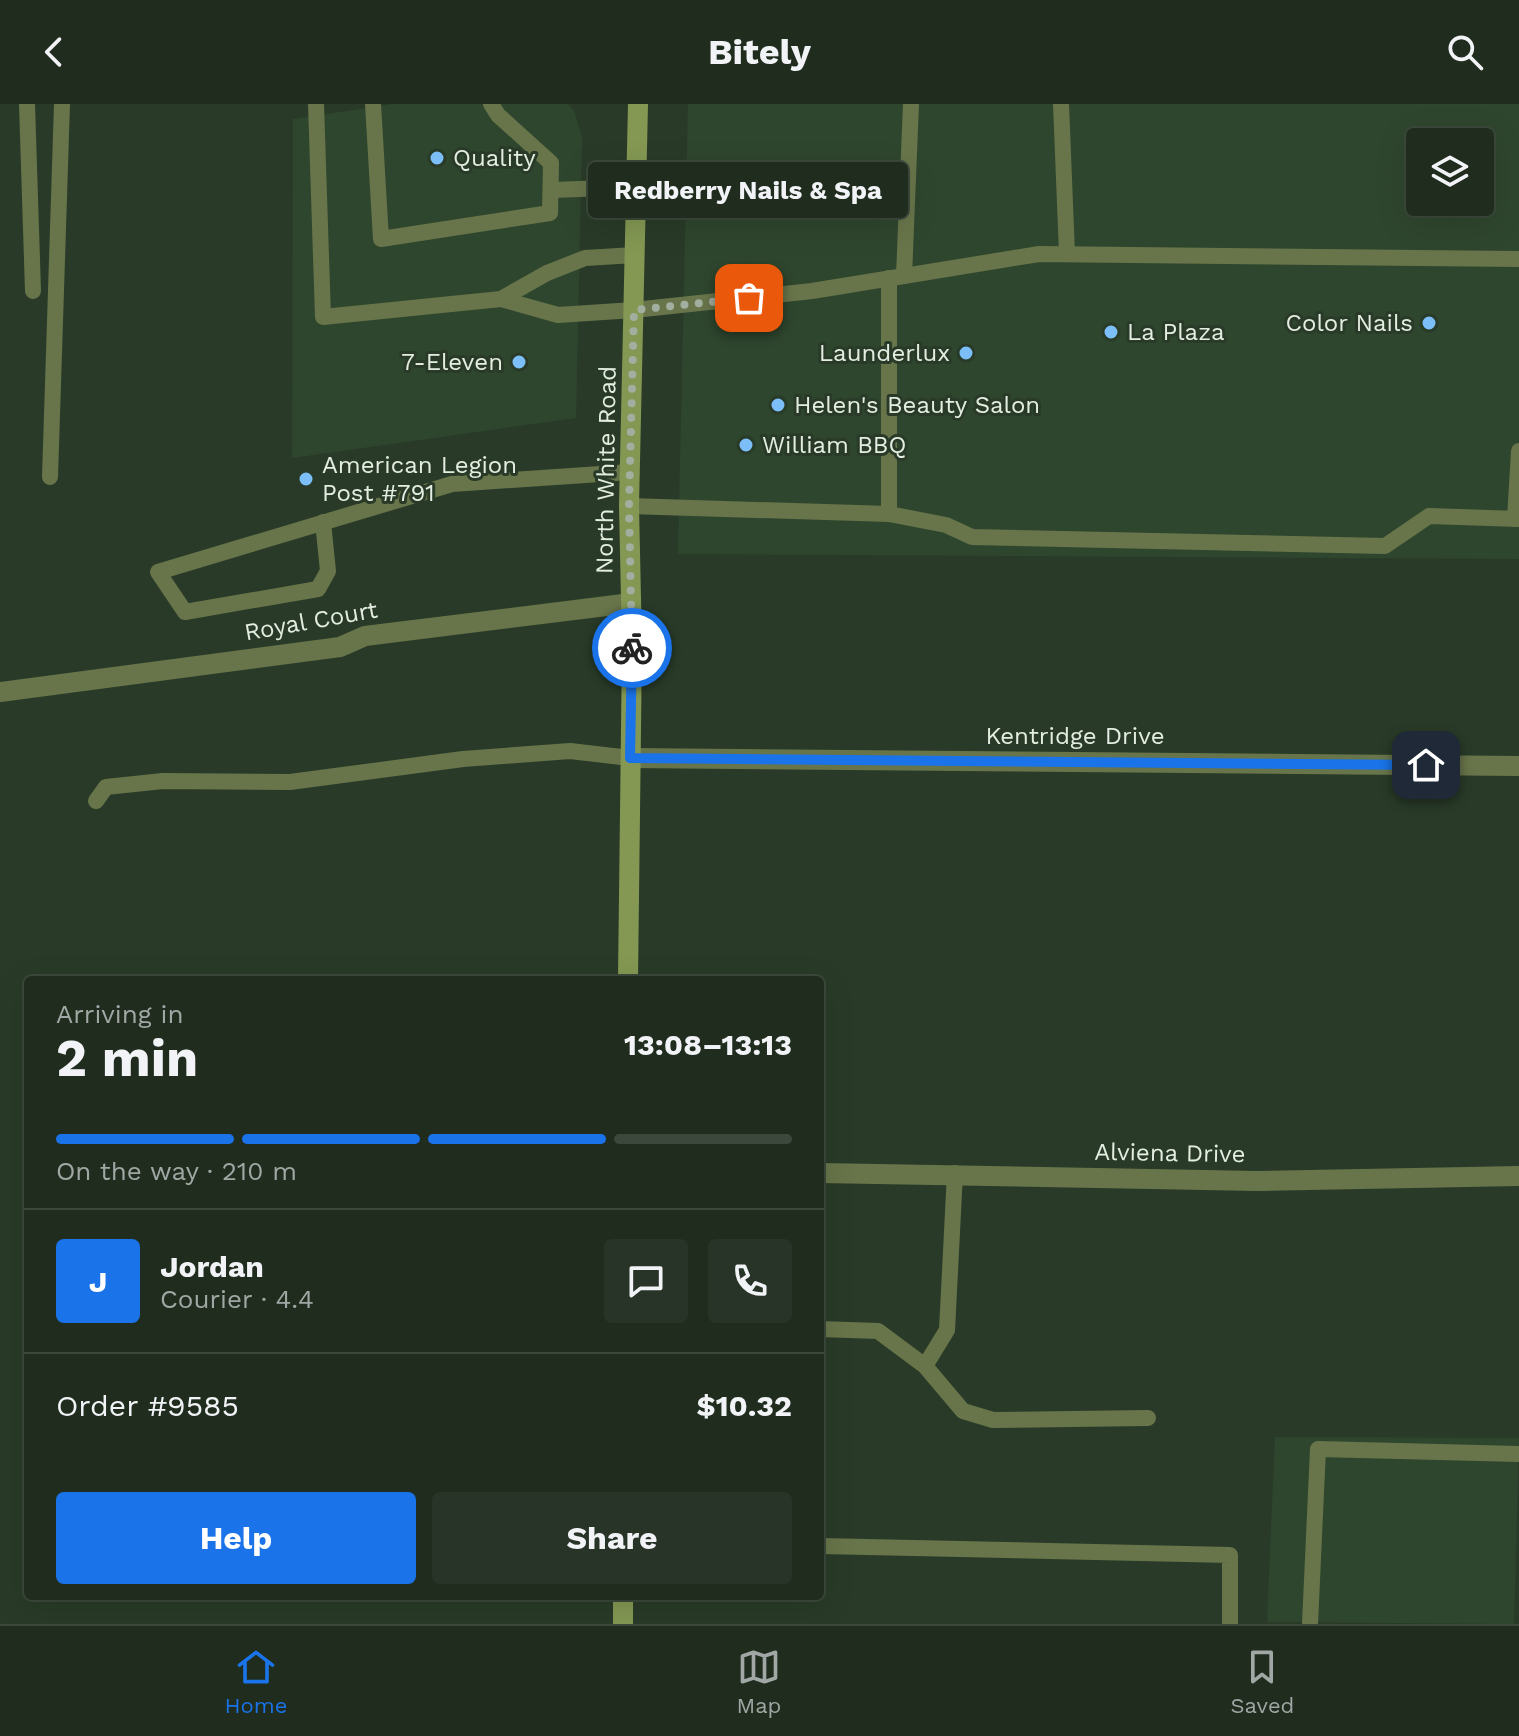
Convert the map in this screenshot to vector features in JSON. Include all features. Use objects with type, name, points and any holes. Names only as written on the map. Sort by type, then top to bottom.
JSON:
[{"type":"main road","name":"North White Road","points":[[628,976],[629,506],[638,104]]},
{"type":"main road","points":[[623,1600],[623,1624]]},
{"type":"street","name":"Royal Court","points":[[0,692],[340,647],[365,636],[631,603]]},
{"type":"street","name":"Kentridge Drive","points":[[630,758],[1519,766]]},
{"type":"street","name":"Alviena Drive","points":[[824,1173],[955,1173],[1258,1181],[1519,1176]]},
{"type":"lane","points":[[27,104],[33,291]]},
{"type":"lane","points":[[50,477],[62,104]]},
{"type":"lane","points":[[316,104],[323,317],[501,299],[558,315],[634,310],[812,291],[1039,254],[1519,259]]},
{"type":"lane","points":[[373,104],[381,239],[550,213],[551,163],[498,115],[491,104]]},
{"type":"lane","points":[[889,514],[896,277],[911,104]]},
{"type":"lane","points":[[1061,104],[1067,254]]},
{"type":"lane","points":[[551,190],[637,187]]},
{"type":"lane","points":[[501,299],[547,273],[585,258],[635,255]]},
{"type":"lane","points":[[629,506],[889,514],[946,525],[972,537],[1385,546],[1429,516],[1517,519],[1519,451]]},
{"type":"lane","points":[[323,522],[328,571],[318,589],[185,612],[158,572],[323,522],[452,484],[630,472]]},
{"type":"lane","points":[[96,801],[106,787],[163,781],[290,782],[463,759],[570,751],[630,758]]},
{"type":"lane","points":[[925,1366],[947,1330],[955,1173]]},
{"type":"lane","points":[[824,1329],[878,1331],[925,1366],[963,1411],[993,1420],[1148,1418]]},
{"type":"lane","points":[[1310,1624],[1318,1449],[1519,1454]]},
{"type":"lane","points":[[824,1546],[1230,1555],[1230,1624]]},
{"type":"shaded area","points":[[394,104],[568,104],[574,111],[582,137],[576,418],[292,458],[293,119]]},
{"type":"shaded area","points":[[688,104],[1519,104],[1519,559],[678,554]]},
{"type":"shaded area","points":[[1275,1437],[1519,1438],[1514,1624],[1267,1622]]},
{"type":"way so far","points":[[632,648],[629,506],[634,310],[749,298]]},
{"type":"place","name":"Quality","points":[[437,158]]},
{"type":"place","name":"Redberry Nails & Spa","points":[[749,298]]},
{"type":"place","name":"Color Nails","points":[[1429,323]]},
{"type":"place","name":"La Plaza","points":[[1111,332]]},
{"type":"place","name":"Launderlux","points":[[966,353]]},
{"type":"place","name":"7-Eleven","points":[[519,362]]},
{"type":"place","name":"Helen's Beauty Salon","points":[[778,405]]},
{"type":"place","name":"William BBQ","points":[[746,445]]},
{"type":"place","name":"American Legion Post #791","points":[[306,479]]},
{"type":"route","points":[[632,648],[630,758],[1426,765]]}]
